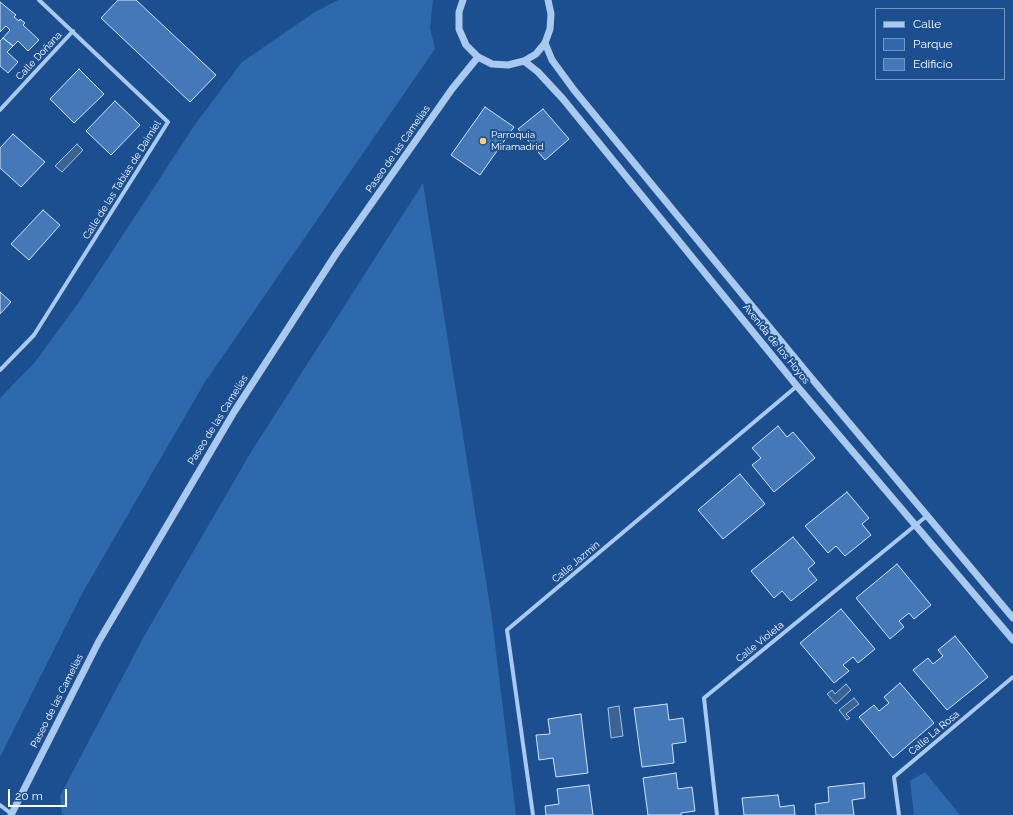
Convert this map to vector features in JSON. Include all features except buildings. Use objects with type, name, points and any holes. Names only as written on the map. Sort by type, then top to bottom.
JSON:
[{"type":"street","name":"Calle de las Tablas de Daimiel","points":[[0,370],[34,335],[168,122],[39,0]]},
{"type":"street","points":[[463,0],[458,12],[459,29],[466,45],[478,57],[492,64],[508,65],[524,61],[536,54],[545,43],[550,29],[552,14],[548,0]]},
{"type":"street","name":"Calle Doñana","points":[[0,110],[73,31]]},
{"type":"street","name":"Avenida de los Hoyos","points":[[545,43],[552,60],[574,90],[816,384],[928,515],[1013,618]]},
{"type":"street","name":"Paseo de las Camelias","points":[[12,814],[99,641],[234,412],[336,254],[452,89],[478,57]]},
{"type":"street","name":"Avenida de los Hoyos","points":[[524,61],[538,72],[563,99],[797,386],[1013,640]]},
{"type":"street","name":"Calle Jazmín","points":[[533,815],[507,630],[797,386]]},
{"type":"street","points":[[916,525],[928,515]]},
{"type":"street","name":"Calle Violeta","points":[[717,815],[704,698],[916,525]]},
{"type":"street","name":"Calle La Rosa","points":[[899,815],[894,777],[1013,676]]},
{"type":"street","points":[[0,805],[12,814]]},
{"type":"green space","points":[[338,0],[433,0],[430,28],[435,49],[205,382],[83,592],[0,757],[0,398],[35,362],[79,302],[194,126],[242,62],[315,12]]},
{"type":"green space","points":[[423,183],[492,619],[516,815],[62,815],[60,796],[143,638],[251,452]]},
{"type":"green space","points":[[925,772],[960,815],[914,815],[910,781]]},
{"type":"shaded area","points":[[77,144],[83,150],[62,172],[55,166]]},
{"type":"shaded area","points":[[846,684],[851,690],[836,704],[827,694],[832,690],[835,694]]},
{"type":"shaded area","points":[[854,698],[859,704],[846,714],[850,718],[847,720],[839,710]]},
{"type":"shaded area","points":[[619,706],[623,736],[611,738],[608,708]]},
{"type":"place","name":"Parroquia Miramadrid","points":[[483,141]]}]
